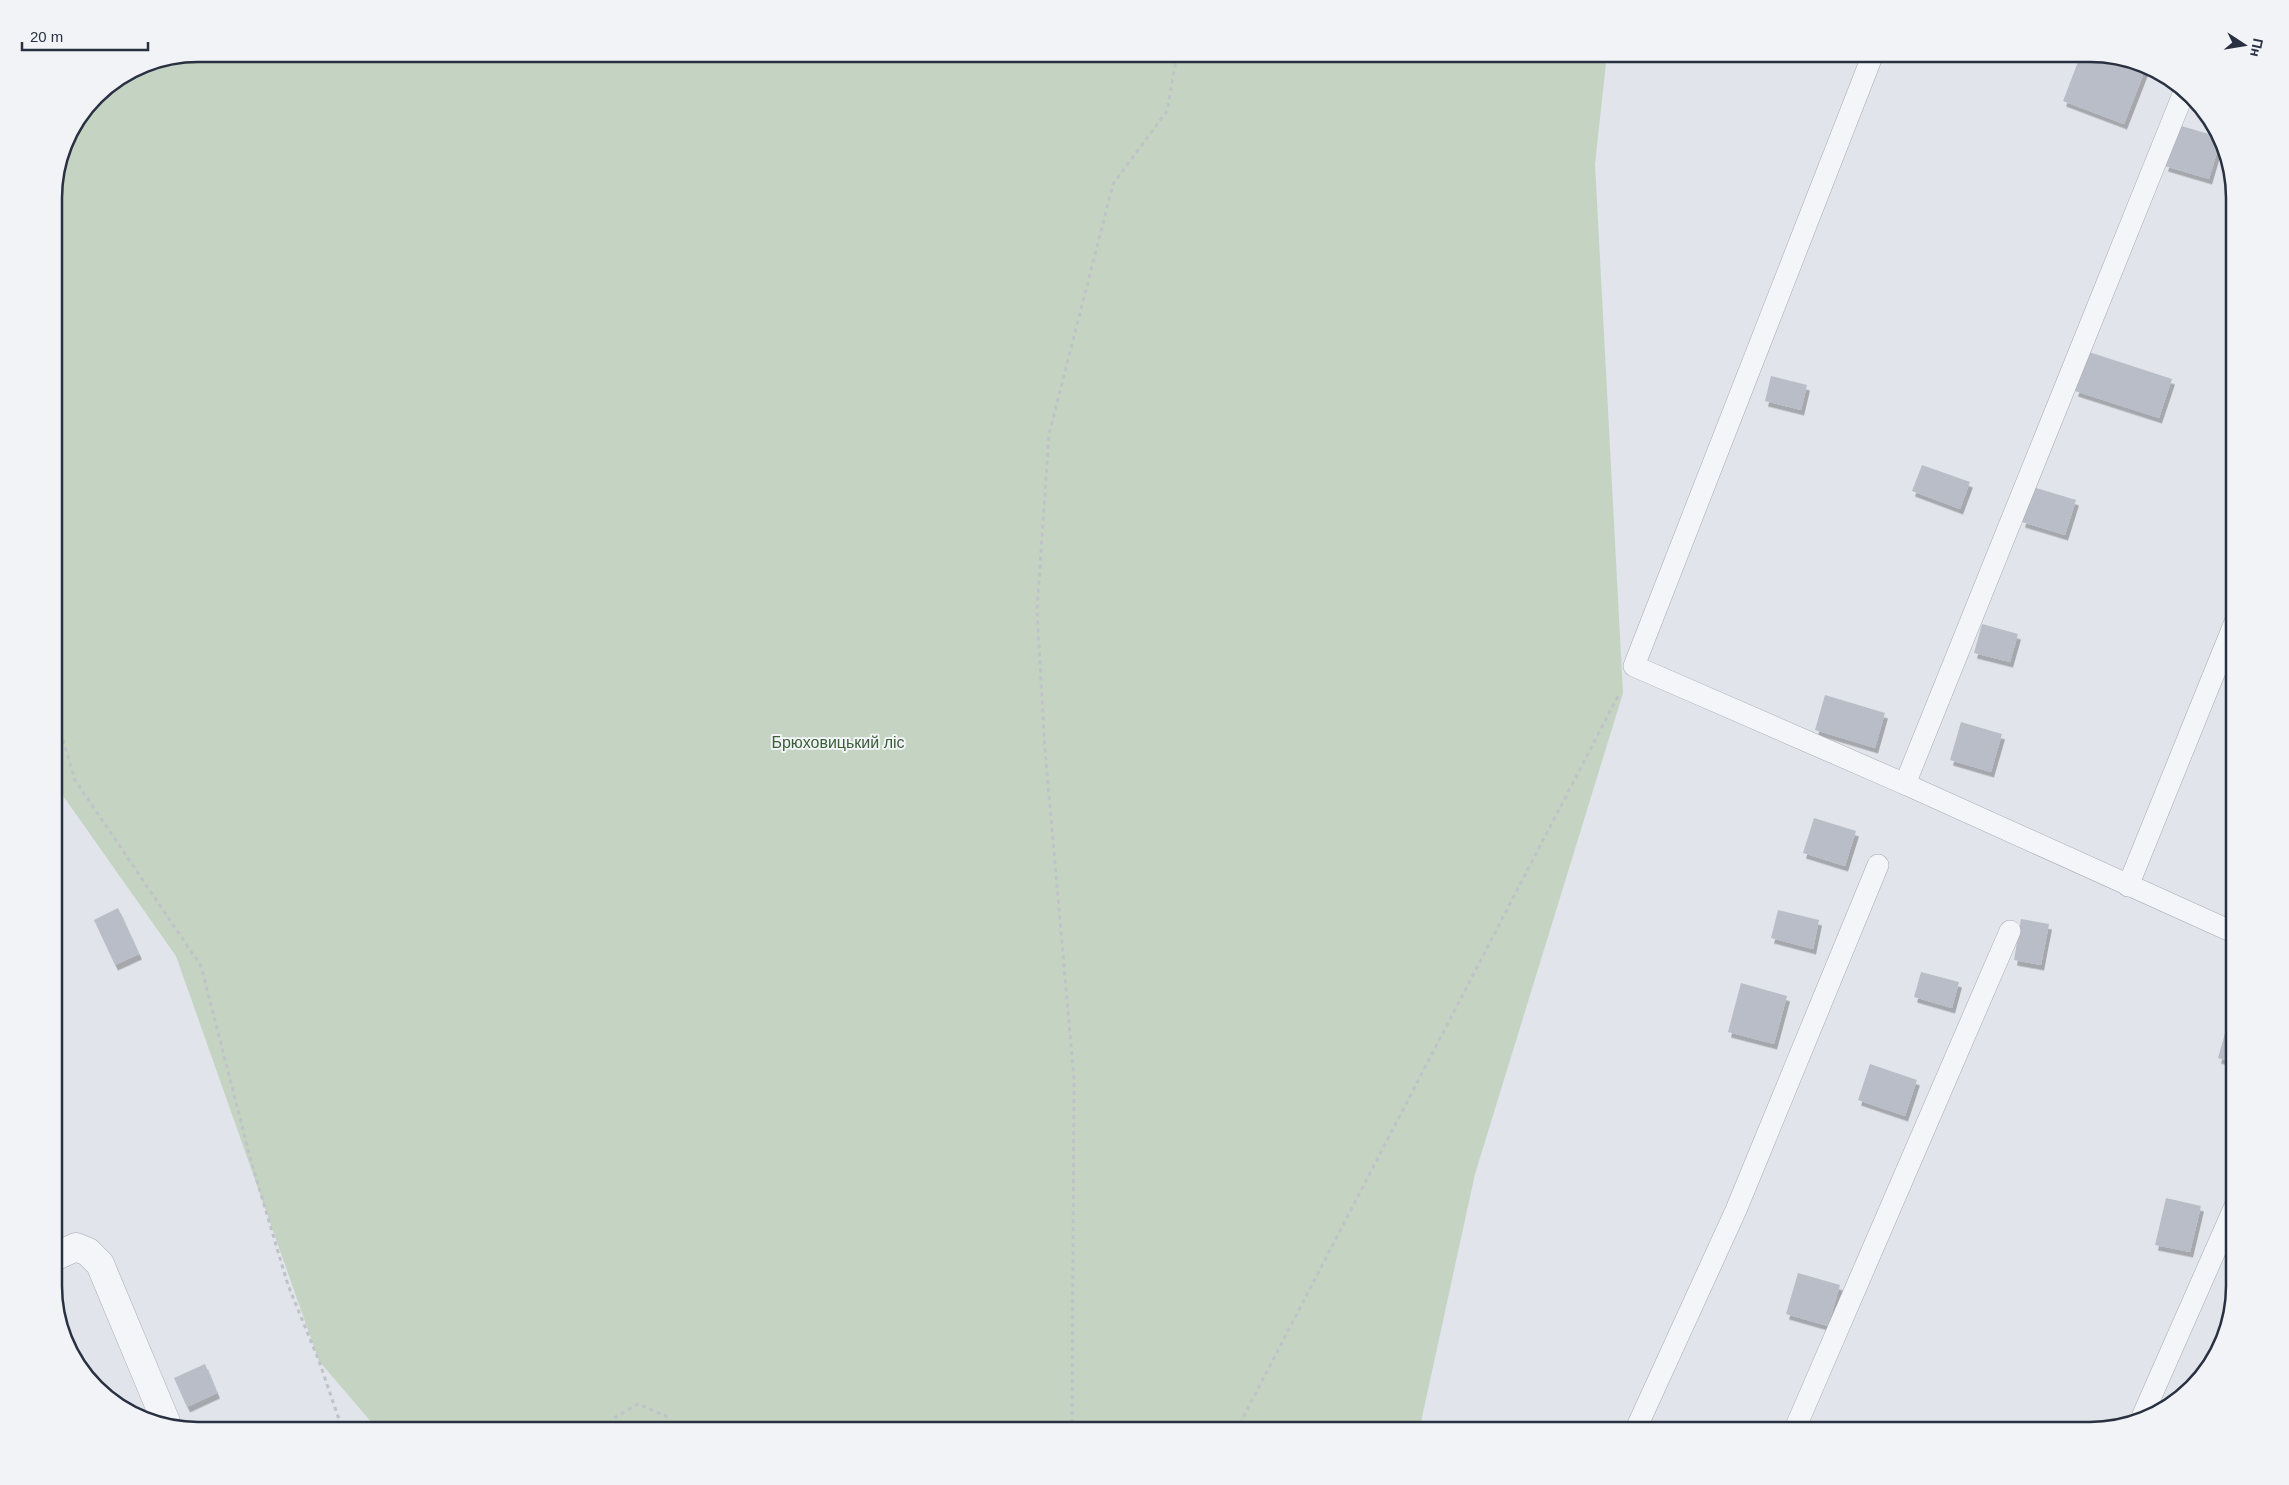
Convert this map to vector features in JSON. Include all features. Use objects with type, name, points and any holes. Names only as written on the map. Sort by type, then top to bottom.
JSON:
[{"type":"street","points":[[63,1253],[76,1247],[88,1252],[100,1264],[164,1418]]},
{"type":"lane","points":[[1870,62],[1634,666],[1905,784],[2226,929]]},
{"type":"lane","points":[[1905,784],[2182,98]]},
{"type":"lane","points":[[2128,886],[2226,644]]},
{"type":"lane","points":[[1639,1422],[1736,1210],[1878,865]]},
{"type":"lane","points":[[1798,1422],[2010,931]]},
{"type":"lane","points":[[2145,1410],[2226,1227]]},
{"type":"path","points":[[1072,1422],[1074,1079],[1045,750],[1037,611],[1049,434],[1112,184],[1167,111],[1176,62]]},
{"type":"path","points":[[1241,1422],[1634,666]]},
{"type":"path","points":[[63,739],[75,780],[201,966],[251,1161],[288,1285],[319,1361],[340,1422]]},
{"type":"path","points":[[611,1422],[614,1418],[638,1404],[666,1416],[668,1422]]},
{"type":"green space","name":"Брюховицький ліс","points":[[1606,62],[1595,164],[1623,693],[1475,1174],[1421,1422],[371,1422],[319,1361],[176,956],[63,796],[63,190],[67,163],[85,123],[102,102],[123,85],[146,73],[163,67],[190,63]]},
{"type":"building","points":[[2078,62],[2126,67],[2144,73],[2124,124],[2063,101]]},
{"type":"building","points":[[2178,125],[2210,134],[2217,151],[2209,179],[2165,166]]},
{"type":"building","points":[[2089,352],[2172,379],[2159,418],[2075,391]]},
{"type":"building","points":[[1771,376],[1807,385],[1801,410],[1765,401]]},
{"type":"building","points":[[1922,465],[1970,482],[1960,509],[1912,491]]},
{"type":"building","points":[[2033,487],[2076,500],[2065,535],[2022,522]]},
{"type":"building","points":[[1982,624],[2018,634],[2010,662],[1974,653]]},
{"type":"building","points":[[1825,695],[1885,713],[1875,748],[1815,730]]},
{"type":"building","points":[[1961,722],[2002,734],[1991,772],[1950,760]]},
{"type":"building","points":[[1814,818],[1856,831],[1845,866],[1803,853]]},
{"type":"building","points":[[118,908],[139,954],[115,965],[94,920]]},
{"type":"building","points":[[1778,910],[1819,920],[1813,949],[1771,938]]},
{"type":"building","points":[[2021,919],[2049,924],[2041,965],[2014,960]]},
{"type":"building","points":[[1921,972],[1959,982],[1952,1008],[1914,997]]},
{"type":"building","points":[[1741,983],[1787,996],[1774,1044],[1728,1032]]},
{"type":"building","points":[[2226,1030],[2226,1060],[2218,1058]]},
{"type":"building","points":[[1870,1064],[1917,1080],[1905,1116],[1858,1100]]},
{"type":"building","points":[[2166,1198],[2201,1206],[2190,1252],[2155,1245]]},
{"type":"building","points":[[1798,1273],[1840,1285],[1828,1326],[1786,1314]]},
{"type":"building","points":[[205,1364],[217,1393],[187,1407],[174,1378]]}]
